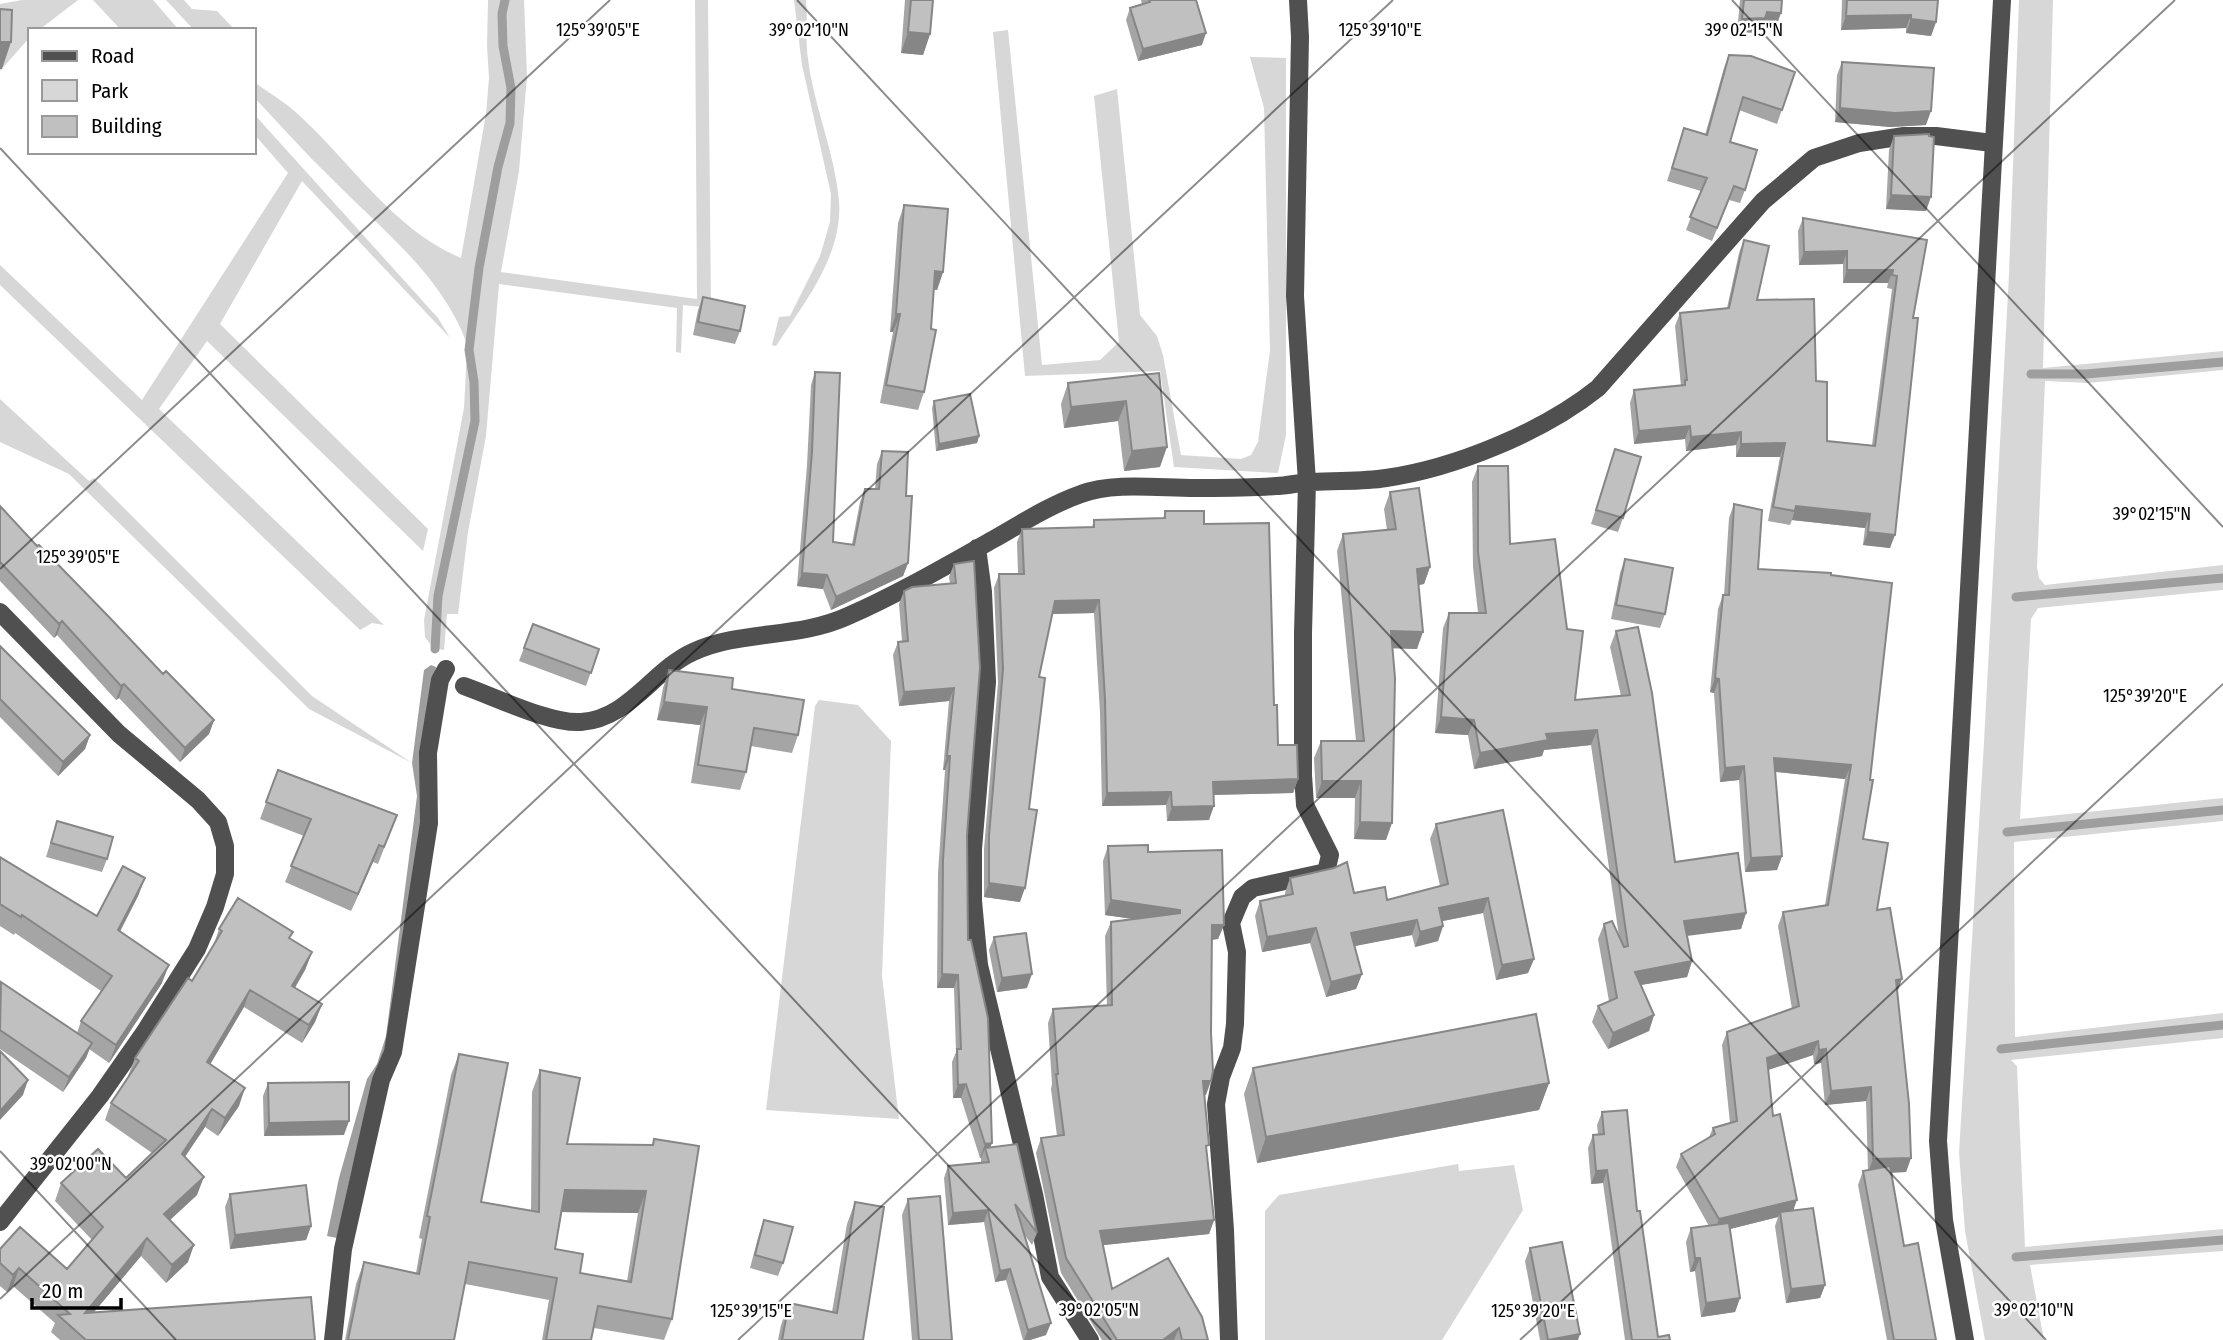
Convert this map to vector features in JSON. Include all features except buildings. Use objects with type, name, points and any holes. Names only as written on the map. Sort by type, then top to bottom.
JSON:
[{"type":"street","points":[[1229,1340],[1216,1104],[1221,1077],[1232,1048],[1235,1024],[1237,952],[1231,923],[1242,897],[1253,888],[1326,872],[1330,855],[1305,805],[1303,775],[1307,482],[1295,296],[1300,37],[1298,0]]},
{"type":"street","points":[[1965,1340],[1944,1220],[1938,1141],[2002,0]]},
{"type":"street","points":[[464,686],[558,720],[582,722],[609,714],[633,700],[676,661],[694,652],[715,643],[816,628],[848,616],[915,583],[1053,506],[1083,493],[1106,487],[1165,489],[1279,486],[1384,478],[1438,467],[1536,429],[1567,412],[1598,388],[1763,201],[1814,158],[1859,143],[1904,136],[1936,136],[1993,143]]},
{"type":"street","points":[[977,548],[983,592],[986,682],[973,849],[973,901],[979,965],[1034,1194],[1050,1277],[1090,1340]]},
{"type":"street","points":[[0,612],[119,734],[198,800],[218,822],[225,846],[225,874],[215,907],[197,949],[100,1096],[0,1222]]},
{"type":"street","points":[[333,1340],[343,1249],[381,1080],[393,1052],[400,1015],[429,823],[428,753],[440,680],[446,669]]},
{"type":"green space","points":[[22,0],[78,0],[42,28],[28,28],[28,39],[0,71],[0,4]]},
{"type":"green space","points":[[93,0],[153,0],[177,28],[119,28]]},
{"type":"green space","points":[[166,0],[184,0],[192,9],[217,11],[233,28],[192,28]]},
{"type":"green space","points":[[488,0],[503,0],[499,14],[500,47],[508,90],[507,126],[495,165],[474,275],[467,344],[456,319],[426,275],[256,99],[256,83],[301,117],[395,214],[437,246],[461,258],[486,114],[489,78]]},
{"type":"green space","points":[[508,0],[524,0],[527,76],[519,171],[501,272],[697,299],[695,0],[708,0],[711,308],[683,305],[681,353],[676,352],[677,308],[499,284],[486,436],[468,532],[458,614],[447,614],[444,650],[437,649],[440,597],[478,421],[477,381],[472,350],[482,268],[500,168],[512,123],[513,88],[505,45],[504,15]]},
{"type":"green space","points":[[794,0],[806,0],[808,59],[837,183],[839,221],[835,241],[820,278],[776,346],[772,345],[779,317],[790,316],[820,256],[830,222],[831,194],[802,65]]},
{"type":"green space","points":[[2019,0],[2053,0],[2043,368],[2223,351],[2223,360],[2085,372],[2028,372],[2028,377],[2086,378],[2223,364],[2223,370],[2088,383],[2045,381],[2037,567],[2039,578],[2045,585],[2223,565],[2223,577],[2014,596],[2014,601],[2223,581],[2223,590],[2038,608],[2031,619],[2020,819],[2223,798],[2223,808],[2006,830],[2005,834],[2223,812],[2223,821],[2014,842],[2015,1037],[2223,1013],[2223,1021],[1998,1047],[1997,1052],[2223,1028],[2223,1038],[2011,1060],[2017,1066],[2025,1247],[2223,1229],[2223,1238],[2013,1254],[2013,1261],[2223,1244],[2223,1251],[2030,1265],[2044,1340],[1985,1340],[1965,1231],[1959,1153],[2009,274]]},
{"type":"green space","points":[[1008,30],[1042,365],[1100,360],[1119,342],[1094,96],[1117,89],[1140,315],[1157,336],[1163,355],[1181,455],[1241,459],[1251,455],[1258,442],[1270,350],[1264,108],[1250,57],[1286,58],[1286,435],[1278,473],[1174,467],[1160,371],[1025,376],[993,32]]},
{"type":"green space","points":[[256,116],[438,318],[450,338],[302,181],[220,324],[428,529],[423,551],[207,341],[159,409],[384,625],[372,623],[360,630],[0,285],[0,265],[142,400],[288,173],[256,136]]},
{"type":"green space","points":[[467,350],[472,384],[472,421],[435,598],[433,648],[425,637],[424,620],[464,408]]},
{"type":"green space","points":[[0,399],[89,481],[94,478],[312,696],[412,763],[309,709],[69,474],[0,442]]},
{"type":"green space","points":[[819,700],[858,705],[891,741],[882,976],[899,1119],[766,1110],[815,706]]},
{"type":"green space","points":[[1458,1164],[1459,1171],[1514,1165],[1523,1210],[1442,1340],[1265,1340],[1265,1211],[1279,1195]]},
{"type":"shaded area","points":[[431,665],[436,667],[422,760],[427,793],[389,1044],[373,1087],[337,1238],[327,1236],[339,1178],[367,1079],[377,1064],[386,1036],[417,796],[412,763],[424,670]]},
{"type":"waterway","points":[[435,649],[438,596],[475,421],[474,382],[469,350],[479,268],[498,167],[510,123],[511,88],[503,46],[502,14],[505,0]]},
{"type":"waterway","points":[[2031,374],[2086,374],[2223,362]]},
{"type":"waterway","points":[[2016,597],[2223,578]]},
{"type":"waterway","points":[[2007,832],[2223,810]]},
{"type":"waterway","points":[[2001,1049],[2223,1025]]},
{"type":"waterway","points":[[2016,1257],[2223,1240]]}]
